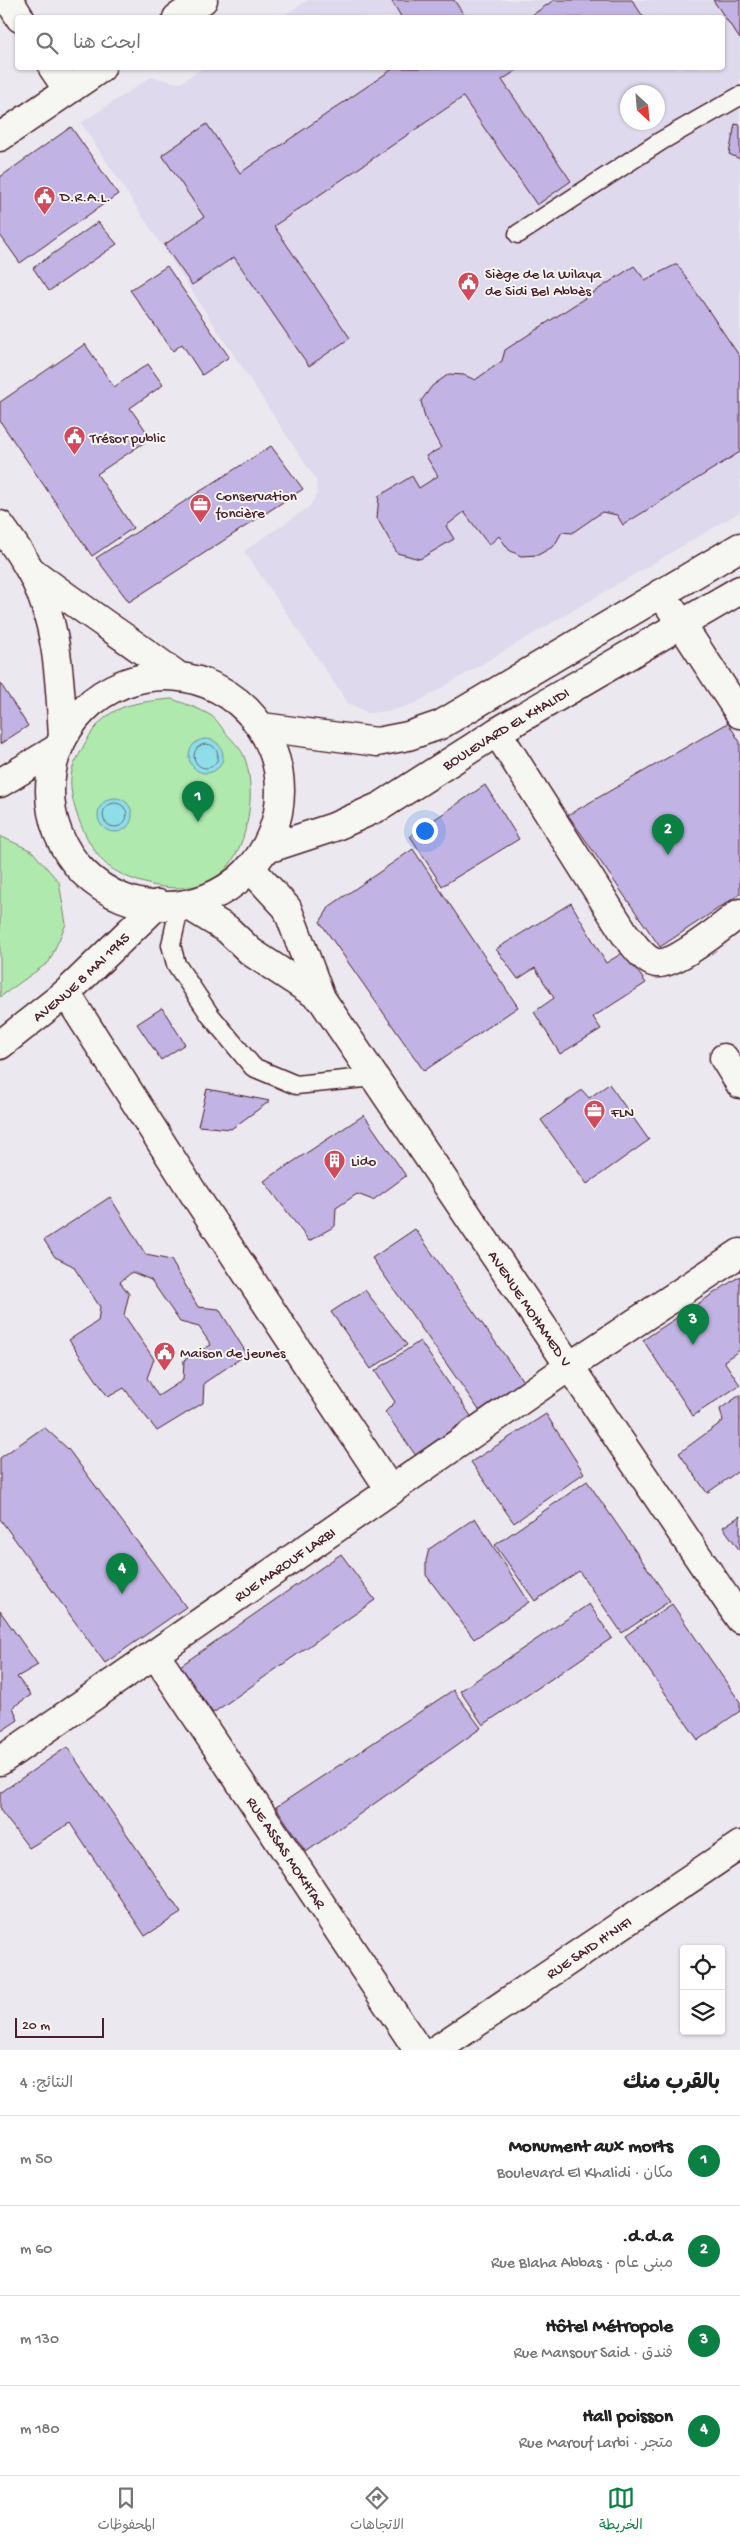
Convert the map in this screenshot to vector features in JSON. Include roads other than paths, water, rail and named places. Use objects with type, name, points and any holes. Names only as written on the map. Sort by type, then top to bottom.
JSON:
[{"type":"main road","points":[[9,0],[18,15]]},
{"type":"main road","points":[[181,15],[203,0]]},
{"type":"main road","points":[[0,137],[61,78],[93,70]]},
{"type":"main road","points":[[0,525],[30,570],[49,619],[59,660],[61,743]]},
{"type":"main road","points":[[262,727],[338,739],[378,742],[408,736],[440,725],[740,547]]},
{"type":"main road","points":[[30,570],[88,614],[122,634],[178,676]]},
{"type":"main road","name":"BOULEVARD EL KHALIDI","points":[[257,859],[381,806],[497,732],[740,590]]},
{"type":"main road","points":[[661,593],[681,624],[736,699]]},
{"type":"main road","points":[[175,904],[221,891],[257,859],[275,826],[280,801],[280,775],[276,758],[262,727],[239,702],[211,685],[178,676],[155,676],[111,689],[92,702],[76,718],[61,743],[52,771],[52,808],[59,837],[70,856],[85,874],[103,888],[127,898],[175,904],[226,929],[251,952],[321,998]]},
{"type":"main road","points":[[497,732],[625,934],[646,959],[657,963],[674,958],[740,913]]},
{"type":"main road","points":[[0,783],[61,743]]},
{"type":"main road","points":[[257,859],[286,908],[321,998]]},
{"type":"main road","name":"AVENUE 8 MAI 1945","points":[[0,1045],[175,904]]},
{"type":"main road","points":[[66,993],[194,1194],[391,1491]]},
{"type":"main road","name":"AVENUE MOHAMED V","points":[[321,998],[740,1619]]},
{"type":"main road","points":[[724,1058],[740,1084]]},
{"type":"main road","name":"RUE MAROUF LARBI","points":[[0,1761],[570,1366],[740,1254]]},
{"type":"main road","name":"RUE ASSAS MOKHTAR","points":[[155,1654],[418,2050]]},
{"type":"main road","name":"RUE SAID H'NIFI","points":[[436,2050],[740,1845]]},
{"type":"lane","points":[[518,234],[661,141],[740,96]]},
{"type":"lane","points":[[175,904],[171,945],[176,964],[210,1015],[253,1067],[296,1086],[374,1077]]},
{"type":"water","points":[[206,739],[213,740],[218,744],[222,749],[222,763],[218,768],[213,772],[206,773],[199,772],[194,768],[190,763],[189,756],[190,749],[194,744],[199,740]]},
{"type":"water","points":[[115,798],[122,799],[127,803],[131,808],[131,822],[127,827],[122,831],[115,832],[108,831],[103,827],[99,822],[98,815],[99,808],[103,803],[108,799]]},
{"type":"place","name":"D.R.A.L.","points":[[44,215]]},
{"type":"place","name":"Siège de la Wilaya de Sidi Bel Abbès","points":[[469,301]]},
{"type":"place","name":"Trésor public","points":[[74,456]]},
{"type":"place","name":"Conservation foncière","points":[[200,523]]},
{"type":"place","name":"Monument aux morts","points":[[198,822]]},
{"type":"place","name":"d.d.a.","points":[[668,855]]},
{"type":"place","name":"FLN","points":[[595,1130]]},
{"type":"place","name":"Lido","points":[[335,1179]]},
{"type":"place","name":"Hôtel Métropole","points":[[693,1345]]},
{"type":"place","name":"Maison de jeunes","points":[[164,1371]]},
{"type":"place","name":"Hall poisson","points":[[122,1594]]}]
